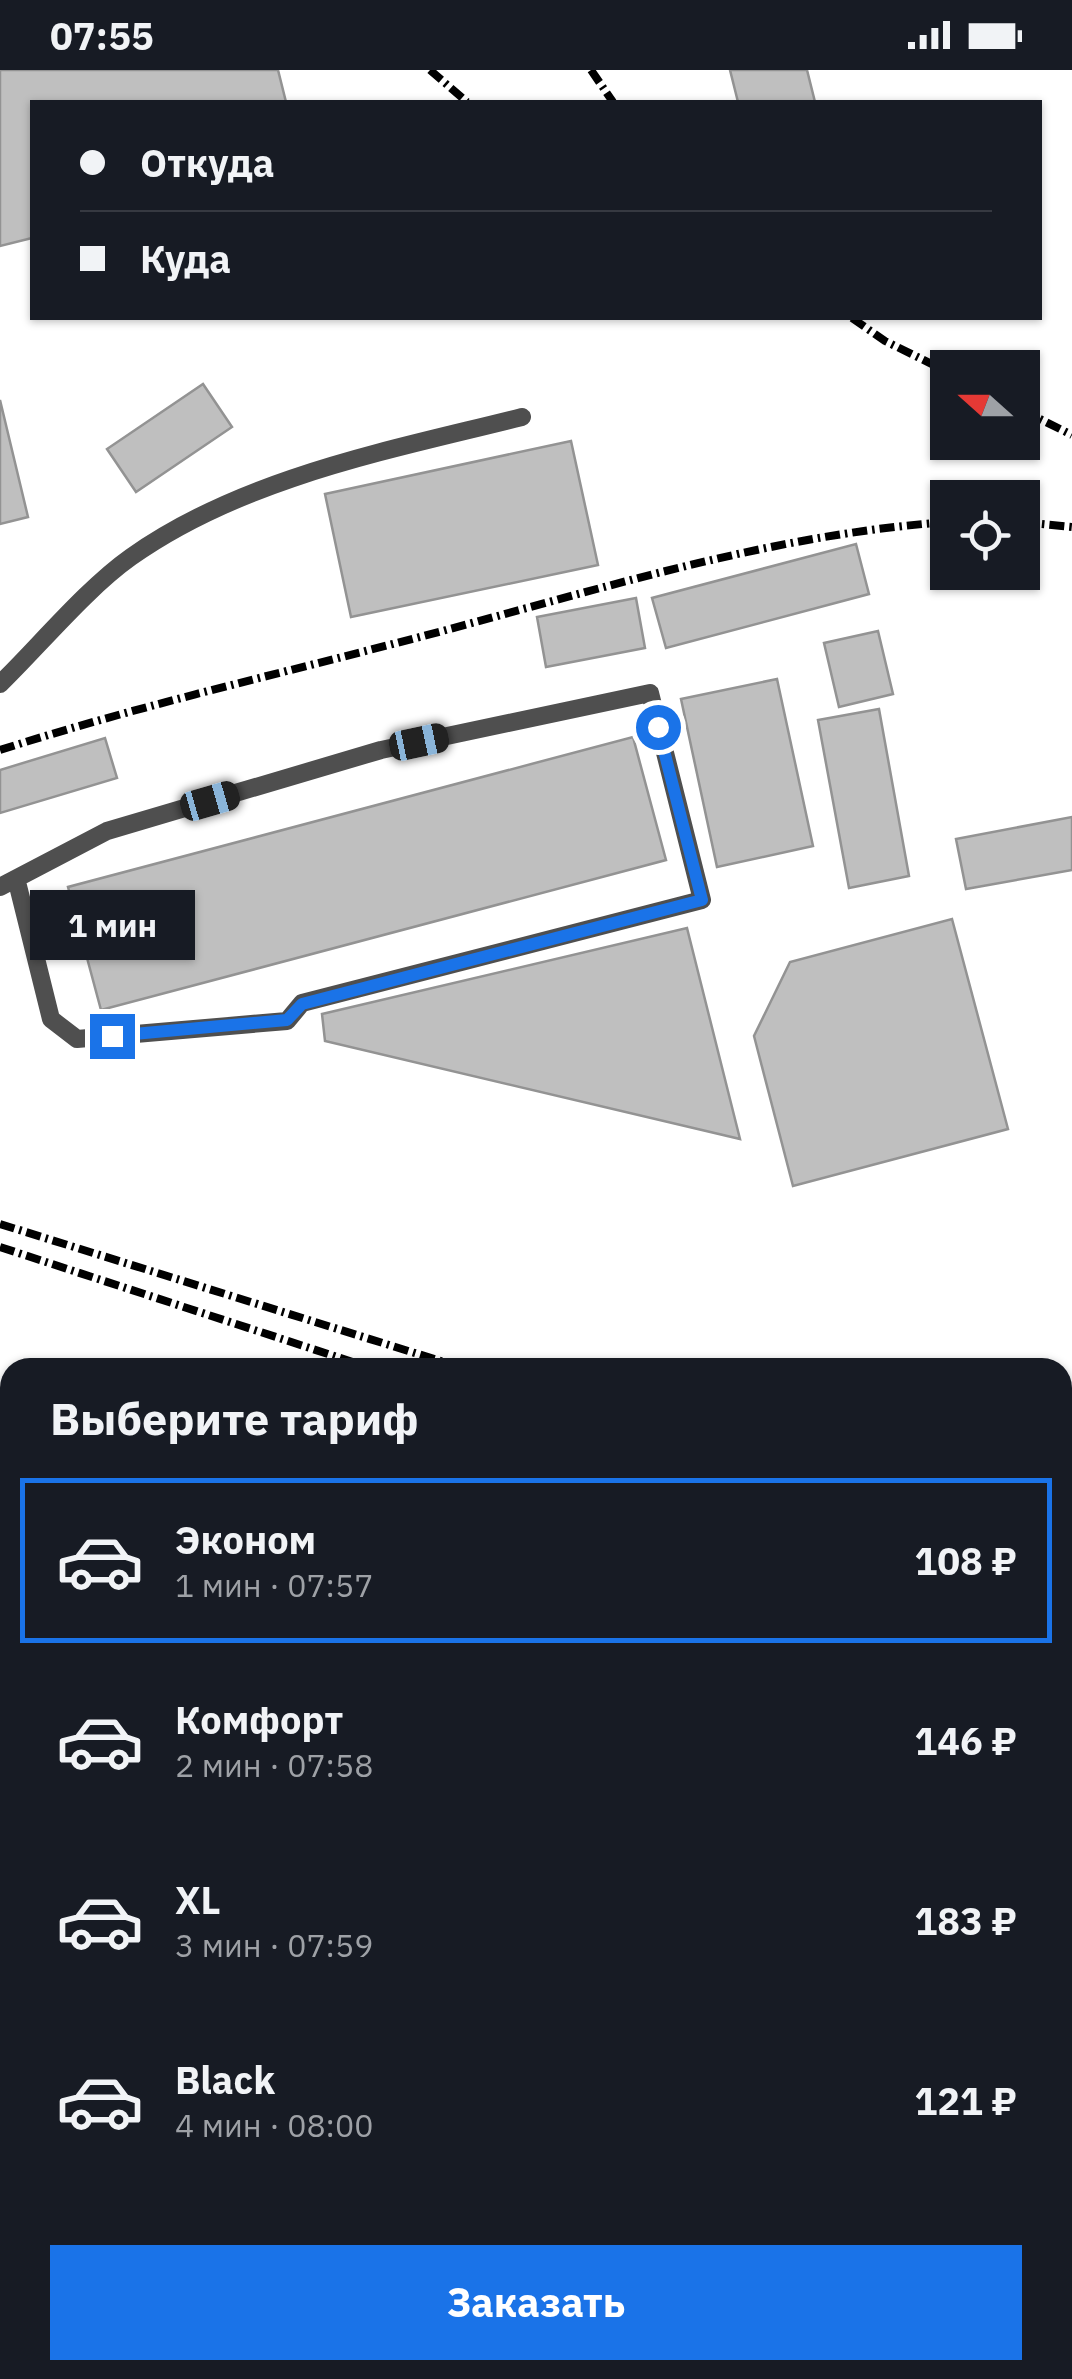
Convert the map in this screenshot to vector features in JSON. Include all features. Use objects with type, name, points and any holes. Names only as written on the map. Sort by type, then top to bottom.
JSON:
[{"type":"lane","points":[[0,684],[130,558],[219,509],[335,464],[522,417]]},
{"type":"lane","points":[[650,693],[702,900],[302,1004],[287,1020],[77,1039],[51,1020],[8,885],[107,831],[381,750],[650,693]]},
{"type":"building","points":[[0,70],[278,70],[286,100],[30,100],[30,238],[0,246]]},
{"type":"building","points":[[730,70],[807,70],[814,100],[738,100]]},
{"type":"building","points":[[203,384],[232,427],[136,492],[107,449]]},
{"type":"building","points":[[0,400],[28,517],[0,524]]},
{"type":"building","points":[[571,441],[598,565],[351,617],[325,494]]},
{"type":"building","points":[[856,544],[869,594],[666,648],[652,598]]},
{"type":"building","points":[[636,598],[645,648],[546,667],[537,617]]},
{"type":"building","points":[[878,631],[893,694],[839,707],[824,643]]},
{"type":"building","points":[[777,679],[813,846],[717,867],[681,699]]},
{"type":"building","points":[[879,709],[909,876],[849,888],[818,720]]},
{"type":"building","points":[[633,737],[666,860],[101,1010],[68,887]]},
{"type":"building","points":[[105,738],[117,778],[0,813],[0,770]]},
{"type":"building","points":[[1072,817],[1072,870],[966,889],[956,839]]},
{"type":"building","points":[[952,919],[1008,1129],[793,1186],[754,1036],[790,962]]},
{"type":"building","points":[[687,928],[740,1139],[325,1041],[322,1014]]},
{"type":"railway","points":[[430,70],[465,100]]},
{"type":"railway","points":[[591,70],[612,100]]},
{"type":"railway","points":[[855,320],[885,341],[930,363]]},
{"type":"railway","points":[[1040,419],[1072,435]]},
{"type":"railway","points":[[0,750],[166,702],[694,564],[820,538],[930,524]]},
{"type":"railway","points":[[1040,524],[1072,527]]},
{"type":"railway","points":[[0,1224],[431,1358]]},
{"type":"railway","points":[[0,1247],[340,1358]]},
{"type":"route","points":[[112,1036],[287,1020],[302,1004],[702,900],[658,727]]}]
